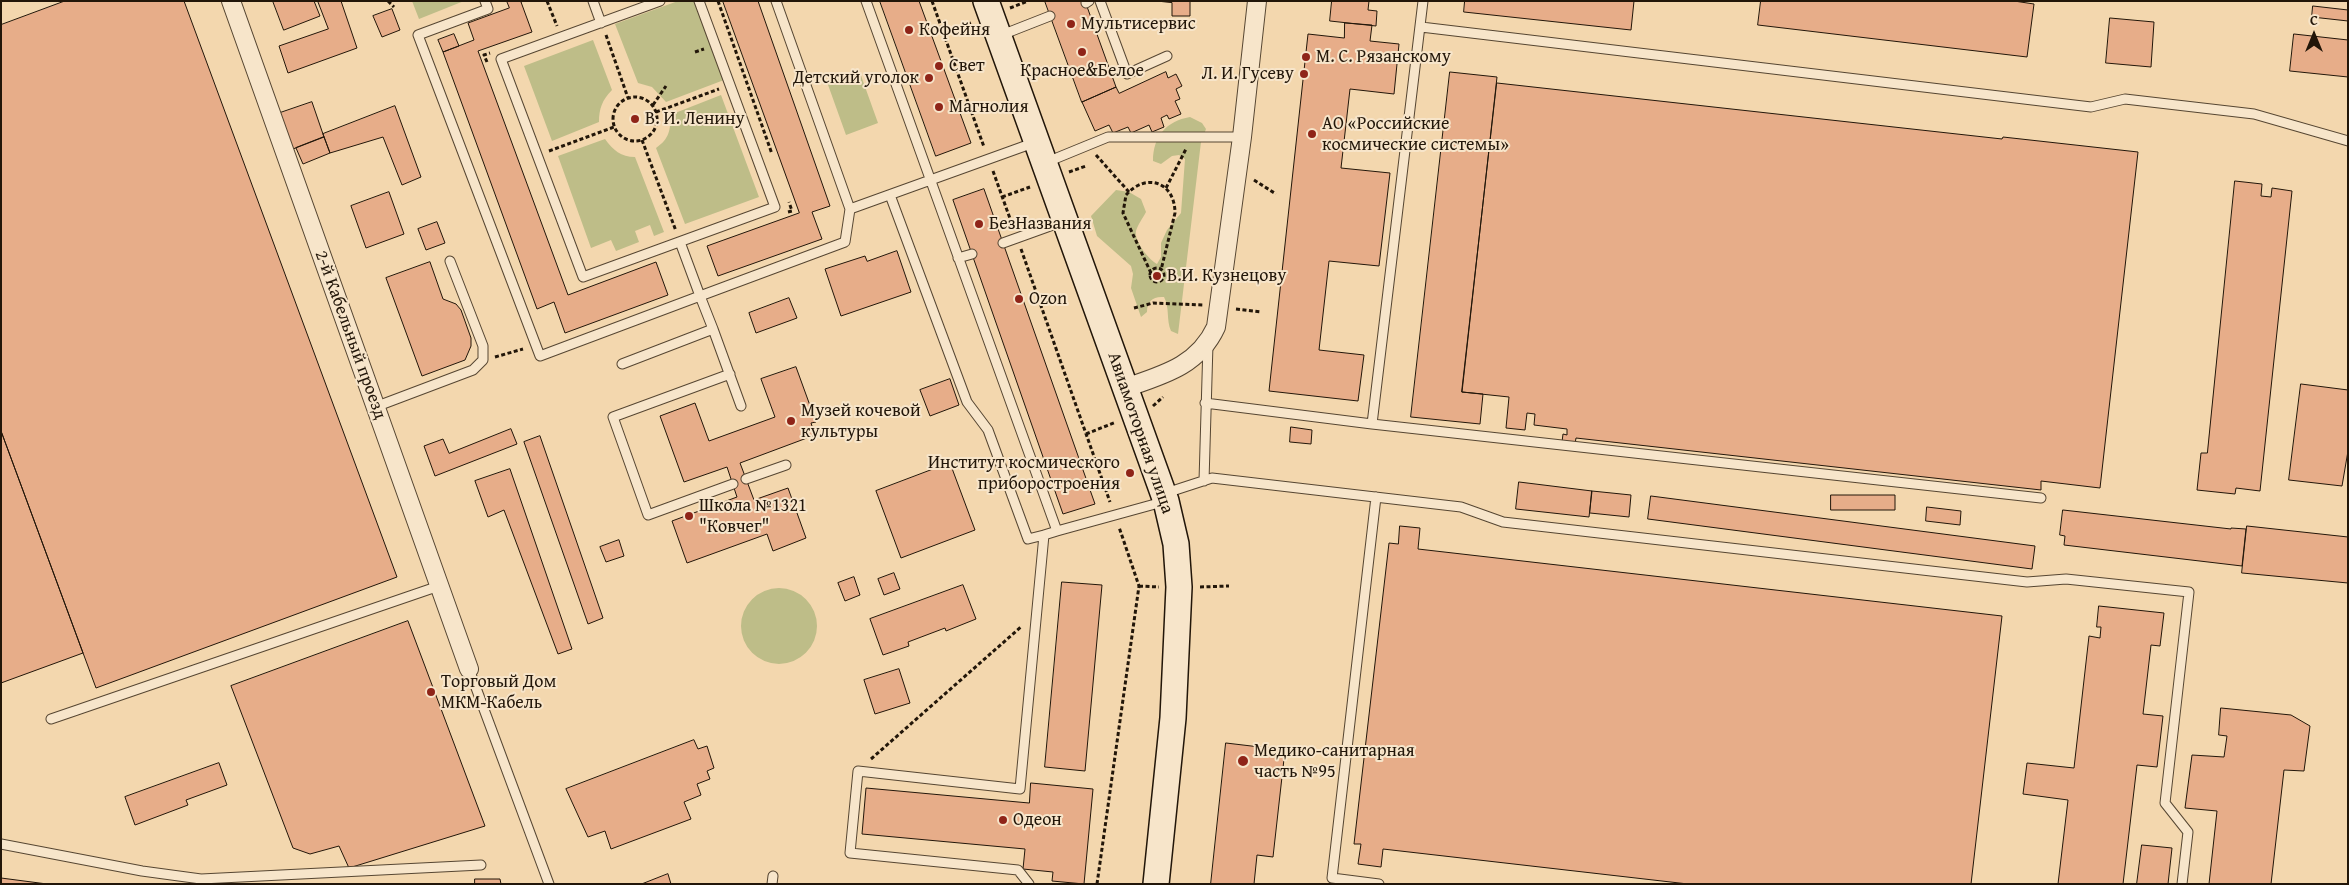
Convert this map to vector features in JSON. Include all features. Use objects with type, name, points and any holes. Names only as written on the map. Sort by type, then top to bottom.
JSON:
[{"type":"street","name":"2-й Кабельный проезд","points":[[231,1],[469,669]]},
{"type":"street","points":[[1125,388],[1186,363],[1208,343],[1216,328],[1242,137],[1257,1]]},
{"type":"street","name":"Авиамоторная улица","points":[[981,11],[998,36],[1038,163],[1065,221],[1165,498],[1176,544],[1179,587],[1173,718],[1156,884]]},
{"type":"lane","points":[[485,1],[488,9],[418,35],[540,356],[845,242],[850,209],[776,1]]},
{"type":"lane","points":[[593,1],[601,23]]},
{"type":"lane","points":[[660,1],[501,59],[583,277],[775,207],[700,1]]},
{"type":"lane","points":[[866,1],[1058,531]]},
{"type":"lane","points":[[1100,1],[1127,74],[1167,56]]},
{"type":"lane","points":[[1372,424],[1423,1]]},
{"type":"lane","points":[[998,36],[1050,16]]},
{"type":"lane","points":[[1421,27],[2091,107],[2125,98],[2254,114],[2348,140]]},
{"type":"lane","points":[[850,209],[989,160],[1038,163],[1108,137],[1242,137]]},
{"type":"lane","points":[[890,195],[967,402],[988,430],[1028,539],[1115,515],[1165,498],[1212,478],[1461,507],[1503,522],[2026,582],[2066,578],[2189,592],[2165,803],[2188,832],[2182,884]]},
{"type":"lane","points":[[1003,243],[1065,221]]},
{"type":"lane","points":[[680,242],[742,406]]},
{"type":"lane","points":[[958,258],[972,254]]},
{"type":"lane","points":[[375,407],[473,370],[483,360],[483,346],[450,261]]},
{"type":"lane","points":[[622,364],[713,329]]},
{"type":"lane","points":[[1204,481],[1208,343]]},
{"type":"lane","points":[[730,374],[613,417],[648,515],[733,484]]},
{"type":"lane","points":[[1205,403],[1372,424],[2041,498]]},
{"type":"lane","points":[[746,479],[786,465]]},
{"type":"lane","points":[[1376,497],[1332,878],[1378,884]]},
{"type":"lane","points":[[1029,884],[1018,870],[850,853],[858,771],[1020,790],[1044,535]]},
{"type":"lane","points":[[52,719],[440,586]]},
{"type":"lane","points":[[469,669],[549,884]]},
{"type":"lane","points":[[1,844],[142,871],[201,879],[481,865]]},
{"type":"path","points":[[388,1],[394,7]]},
{"type":"path","points":[[932,1],[1139,586],[1096,884]]},
{"type":"path","points":[[1009,8],[1028,1]]},
{"type":"path","points":[[944,34],[981,11]]},
{"type":"path","points":[[601,23],[628,98]]},
{"type":"path","points":[[656,112],[730,84]]},
{"type":"path","points":[[653,105],[666,86]]},
{"type":"path","points":[[640,97],[653,105],[656,112],[656,128],[652,134],[642,140],[631,141],[624,139],[614,128],[612,115],[619,103],[628,98],[640,97]]},
{"type":"path","points":[[538,155],[614,128]]},
{"type":"path","points":[[1166,188],[1192,137]]},
{"type":"path","points":[[642,140],[680,242]]},
{"type":"path","points":[[1092,144],[1095,154],[1129,192]]},
{"type":"path","points":[[1002,198],[1038,163]]},
{"type":"path","points":[[1068,172],[1086,166]]},
{"type":"path","points":[[1149,182],[1166,188],[1172,196],[1175,213],[1161,270],[1163,278],[1156,282],[1152,280],[1151,273],[1123,213],[1123,204],[1129,192],[1140,184],[1149,182]]},
{"type":"path","points":[[1151,273],[1154,270],[1161,270]]},
{"type":"path","points":[[1134,308],[1153,303],[1199,304]]},
{"type":"path","points":[[1236,309],[1261,312]]},
{"type":"path","points":[[483,360],[536,346]]},
{"type":"path","points":[[1153,407],[1163,396]]},
{"type":"path","points":[[1086,434],[1121,420]]},
{"type":"path","points":[[858,771],[1038,612]]},
{"type":"shaded area","points":[[412,1],[464,1],[419,19]]},
{"type":"shaded area","points":[[678,1],[695,1],[724,80],[666,102],[652,87],[638,83],[615,24]]},
{"type":"shaded area","points":[[593,40],[612,90],[602,105],[599,122],[552,141],[524,66]]},
{"type":"shaded area","points":[[859,70],[878,123],[846,135],[827,82]]},
{"type":"shaded area","points":[[721,95],[759,197],[685,224],[656,148],[664,141],[668,134],[670,115]]},
{"type":"shaded area","points":[[1190,117],[1202,123],[1206,129],[1201,142],[1178,334],[1171,331],[1164,297],[1157,297],[1151,300],[1147,312],[1141,317],[1131,288],[1133,274],[1131,266],[1097,236],[1091,216],[1116,190],[1129,192],[1141,199],[1146,212],[1136,231],[1137,240],[1150,259],[1157,264],[1161,257],[1161,243],[1167,230],[1181,213],[1185,159],[1179,155],[1172,156],[1161,164],[1153,161],[1155,145],[1162,132],[1168,126]]},
{"type":"shaded area","points":[[605,139],[618,152],[626,156],[635,157],[664,232],[654,236],[650,225],[635,231],[639,242],[616,251],[611,240],[591,248],[558,156]]},
{"type":"shaded area","points":[[779,588],[793,591],[806,599],[814,612],[817,626],[814,640],[806,653],[793,661],[779,664],[765,661],[752,653],[744,640],[741,626],[744,612],[752,599],[765,591]]},
{"type":"building","points":[[65,1],[184,1],[397,577],[96,688],[1,431],[1,25]]},
{"type":"building","points":[[273,1],[314,1],[320,16],[284,30]]},
{"type":"building","points":[[318,1],[341,1],[357,48],[288,73],[279,46],[328,29]]},
{"type":"building","points":[[507,1],[524,1],[521,2],[532,32],[478,51],[568,295],[656,262],[668,295],[565,333],[554,302],[537,309],[443,52],[474,40],[468,23],[509,8]]},
{"type":"building","points":[[723,1],[758,1],[830,206],[812,212],[822,239],[718,276],[707,246],[799,213]]},
{"type":"building","points":[[880,1],[919,1],[971,143],[936,156]]},
{"type":"building","points":[[1045,1],[1085,1],[1116,87],[1082,102]]},
{"type":"building","points":[[1157,1],[1190,1],[1190,16],[1172,16],[1172,3]]},
{"type":"building","points":[[1332,1],[1369,1],[1368,10],[1377,11],[1376,26],[1330,21]]},
{"type":"building","points":[[1465,1],[1634,1],[1631,30],[1464,12]]},
{"type":"building","points":[[1761,1],[2014,1],[2034,4],[2027,57],[1758,25]]},
{"type":"building","points":[[2313,6],[2348,10],[2348,21],[2312,17]]},
{"type":"building","points":[[392,9],[400,30],[382,37],[373,16]]},
{"type":"building","points":[[2110,18],[2154,22],[2151,67],[2106,63]]},
{"type":"building","points":[[1345,23],[1372,25],[1370,41],[1399,44],[1394,94],[1350,89],[1341,168],[1390,173],[1379,266],[1329,261],[1319,350],[1364,355],[1358,401],[1269,391],[1308,34],[1344,38]]},
{"type":"building","points":[[454,34],[459,46],[443,52],[438,40]]},
{"type":"building","points":[[2294,34],[2348,40],[2348,77],[2290,71]]},
{"type":"building","points":[[1166,72],[1168,78],[1176,74],[1182,86],[1176,89],[1180,99],[1175,101],[1181,114],[1169,119],[1167,115],[1161,118],[1164,127],[1152,132],[1149,125],[1131,133],[1128,127],[1113,133],[1109,125],[1095,131],[1082,102],[1116,87],[1119,93]]},
{"type":"building","points":[[1450,72],[1497,77],[1462,392],[1483,394],[1480,424],[1411,417]]},
{"type":"building","points":[[1497,83],[2002,139],[2003,137],[2138,152],[2100,488],[2041,481],[2041,490],[1576,438],[1575,444],[1562,442],[1563,434],[1567,435],[1567,429],[1534,425],[1535,414],[1527,413],[1525,430],[1506,428],[1509,397],[1462,392]]},
{"type":"building","points":[[312,102],[324,137],[293,149],[280,113]]},
{"type":"building","points":[[395,106],[421,177],[402,185],[383,137],[330,153],[323,134]]},
{"type":"building","points":[[324,137],[330,153],[303,164],[296,148]]},
{"type":"building","points":[[2235,181],[2262,184],[2261,196],[2271,197],[2272,188],[2292,191],[2260,491],[2236,488],[2235,494],[2197,490],[2201,453],[2207,453]]},
{"type":"building","points":[[984,189],[1095,504],[1063,514],[953,200]]},
{"type":"building","points":[[389,192],[404,234],[366,248],[351,206]]},
{"type":"building","points":[[437,222],[445,243],[426,250],[418,229]]},
{"type":"building","points":[[897,251],[911,292],[841,316],[825,269],[865,256],[867,261]]},
{"type":"building","points":[[430,262],[443,299],[456,304],[461,310],[471,338],[471,346],[465,360],[422,376],[386,278]]},
{"type":"building","points":[[789,298],[797,318],[756,333],[749,313]]},
{"type":"building","points":[[796,367],[816,422],[811,423],[815,435],[740,463],[754,500],[788,488],[806,538],[773,551],[767,534],[687,563],[672,521],[737,497],[727,467],[684,482],[660,416],[695,403],[709,441],[775,417],[761,379]]},
{"type":"building","points":[[950,379],[959,405],[930,416],[920,390]]},
{"type":"building","points":[[2301,384],[2348,390],[2348,451],[2342,486],[2289,480]]},
{"type":"building","points":[[1291,427],[1312,430],[1311,444],[1290,442]]},
{"type":"building","points":[[511,429],[517,444],[435,476],[424,446],[443,439],[449,453]]},
{"type":"building","points":[[1,431],[83,653],[1,683]]},
{"type":"building","points":[[540,436],[603,618],[588,624],[524,442]]},
{"type":"building","points":[[950,463],[975,530],[901,558],[876,491]]},
{"type":"building","points":[[510,469],[572,649],[558,654],[504,510],[488,517],[475,481]]},
{"type":"building","points":[[1519,482],[1592,491],[1589,517],[1516,509]]},
{"type":"building","points":[[1592,491],[1631,495],[1629,517],[1590,513]]},
{"type":"building","points":[[1831,495],[1895,495],[1895,510],[1831,510]]},
{"type":"building","points":[[1651,496],[2035,546],[2032,569],[1648,519]]},
{"type":"building","points":[[1927,507],[1961,511],[1960,525],[1926,521]]},
{"type":"building","points":[[2063,510],[2231,529],[2246,529],[2242,566],[2064,545],[2065,536],[2060,535]]},
{"type":"building","points":[[1400,526],[1420,528],[1418,549],[2002,616],[1971,884],[1688,884],[1383,849],[1381,867],[1358,864],[1361,844],[1354,844],[1389,543],[1398,544]]},
{"type":"building","points":[[2247,526],[2348,537],[2348,583],[2242,573]]},
{"type":"building","points":[[619,540],[624,556],[606,562],[600,547]]},
{"type":"building","points":[[894,573],[900,589],[884,595],[878,579]]},
{"type":"building","points":[[854,577],[860,595],[845,601],[838,583]]},
{"type":"building","points":[[1062,582],[1102,585],[1085,771],[1045,767]]},
{"type":"building","points":[[963,585],[976,619],[946,631],[945,628],[908,642],[909,646],[883,655],[870,619]]},
{"type":"building","points":[[2099,606],[2164,613],[2160,646],[2151,645],[2143,714],[2163,716],[2157,767],[2137,765],[2123,884],[2058,884],[2068,800],[2023,794],[2027,763],[2074,768],[2089,636],[2100,638],[2101,627],[2097,627]]},
{"type":"building","points":[[408,621],[485,826],[349,868],[339,846],[310,854],[293,848],[231,686]]},
{"type":"building","points":[[899,669],[910,703],[875,714],[864,680]]},
{"type":"building","points":[[2221,708],[2291,715],[2310,726],[2304,771],[2284,770],[2271,884],[2209,884],[2217,811],[2185,808],[2192,755],[2224,757],[2227,736],[2219,735]]},
{"type":"building","points":[[694,740],[698,749],[707,746],[714,768],[707,771],[710,779],[697,784],[701,795],[684,802],[691,819],[611,849],[605,831],[588,837],[566,789]]},
{"type":"building","points":[[1226,743],[1285,750],[1273,857],[1257,855],[1254,884],[1211,884]]},
{"type":"building","points":[[219,763],[227,785],[186,800],[188,805],[135,825],[125,797]]},
{"type":"building","points":[[1031,783],[1093,789],[1084,884],[1052,881],[1053,872],[1023,869],[1025,849],[862,834],[866,788],[1029,803]]},
{"type":"building","points":[[2142,845],[2172,848],[2168,884],[2137,884]]},
{"type":"building","points":[[668,874],[671,884],[642,884]]},
{"type":"building","points":[[1,878],[47,884],[1,884]]},
{"type":"building","points":[[475,879],[500,879],[501,884],[475,884]]},
{"type":"place","name":"Мультисервис","points":[[1071,24]]},
{"type":"place","name":"Кофейня","points":[[909,30]]},
{"type":"place","name":"Красное&Белое","points":[[1082,52]]},
{"type":"place","name":"М. С. Рязанскому","points":[[1306,57]]},
{"type":"place","name":"Свет","points":[[939,66]]},
{"type":"place","name":"Л. И. Гусеву","points":[[1304,74]]},
{"type":"place","name":"Детский уголок","points":[[929,78]]},
{"type":"place","name":"Магнолия","points":[[939,107]]},
{"type":"place","name":"В. И. Ленину","points":[[635,119]]},
{"type":"place","name":"АО «Российские космические системы»","points":[[1312,134]]},
{"type":"place","name":"БезНазвания","points":[[979,224]]},
{"type":"place","name":"В.И. Кузнецову","points":[[1157,276]]},
{"type":"place","name":"Ozon","points":[[1019,299]]},
{"type":"place","name":"Музей кочевой культуры","points":[[791,421]]},
{"type":"place","name":"Институт космического приборостроения","points":[[1130,473]]},
{"type":"place","name":"Школа №1321 \"Ковчег\"","points":[[689,516]]},
{"type":"place","name":"Торговый Дом МКМ-Кабель","points":[[431,692]]},
{"type":"place","name":"Медико-санитарная часть №95","points":[[1243,761]]},
{"type":"place","name":"Одеон","points":[[1003,820]]}]
